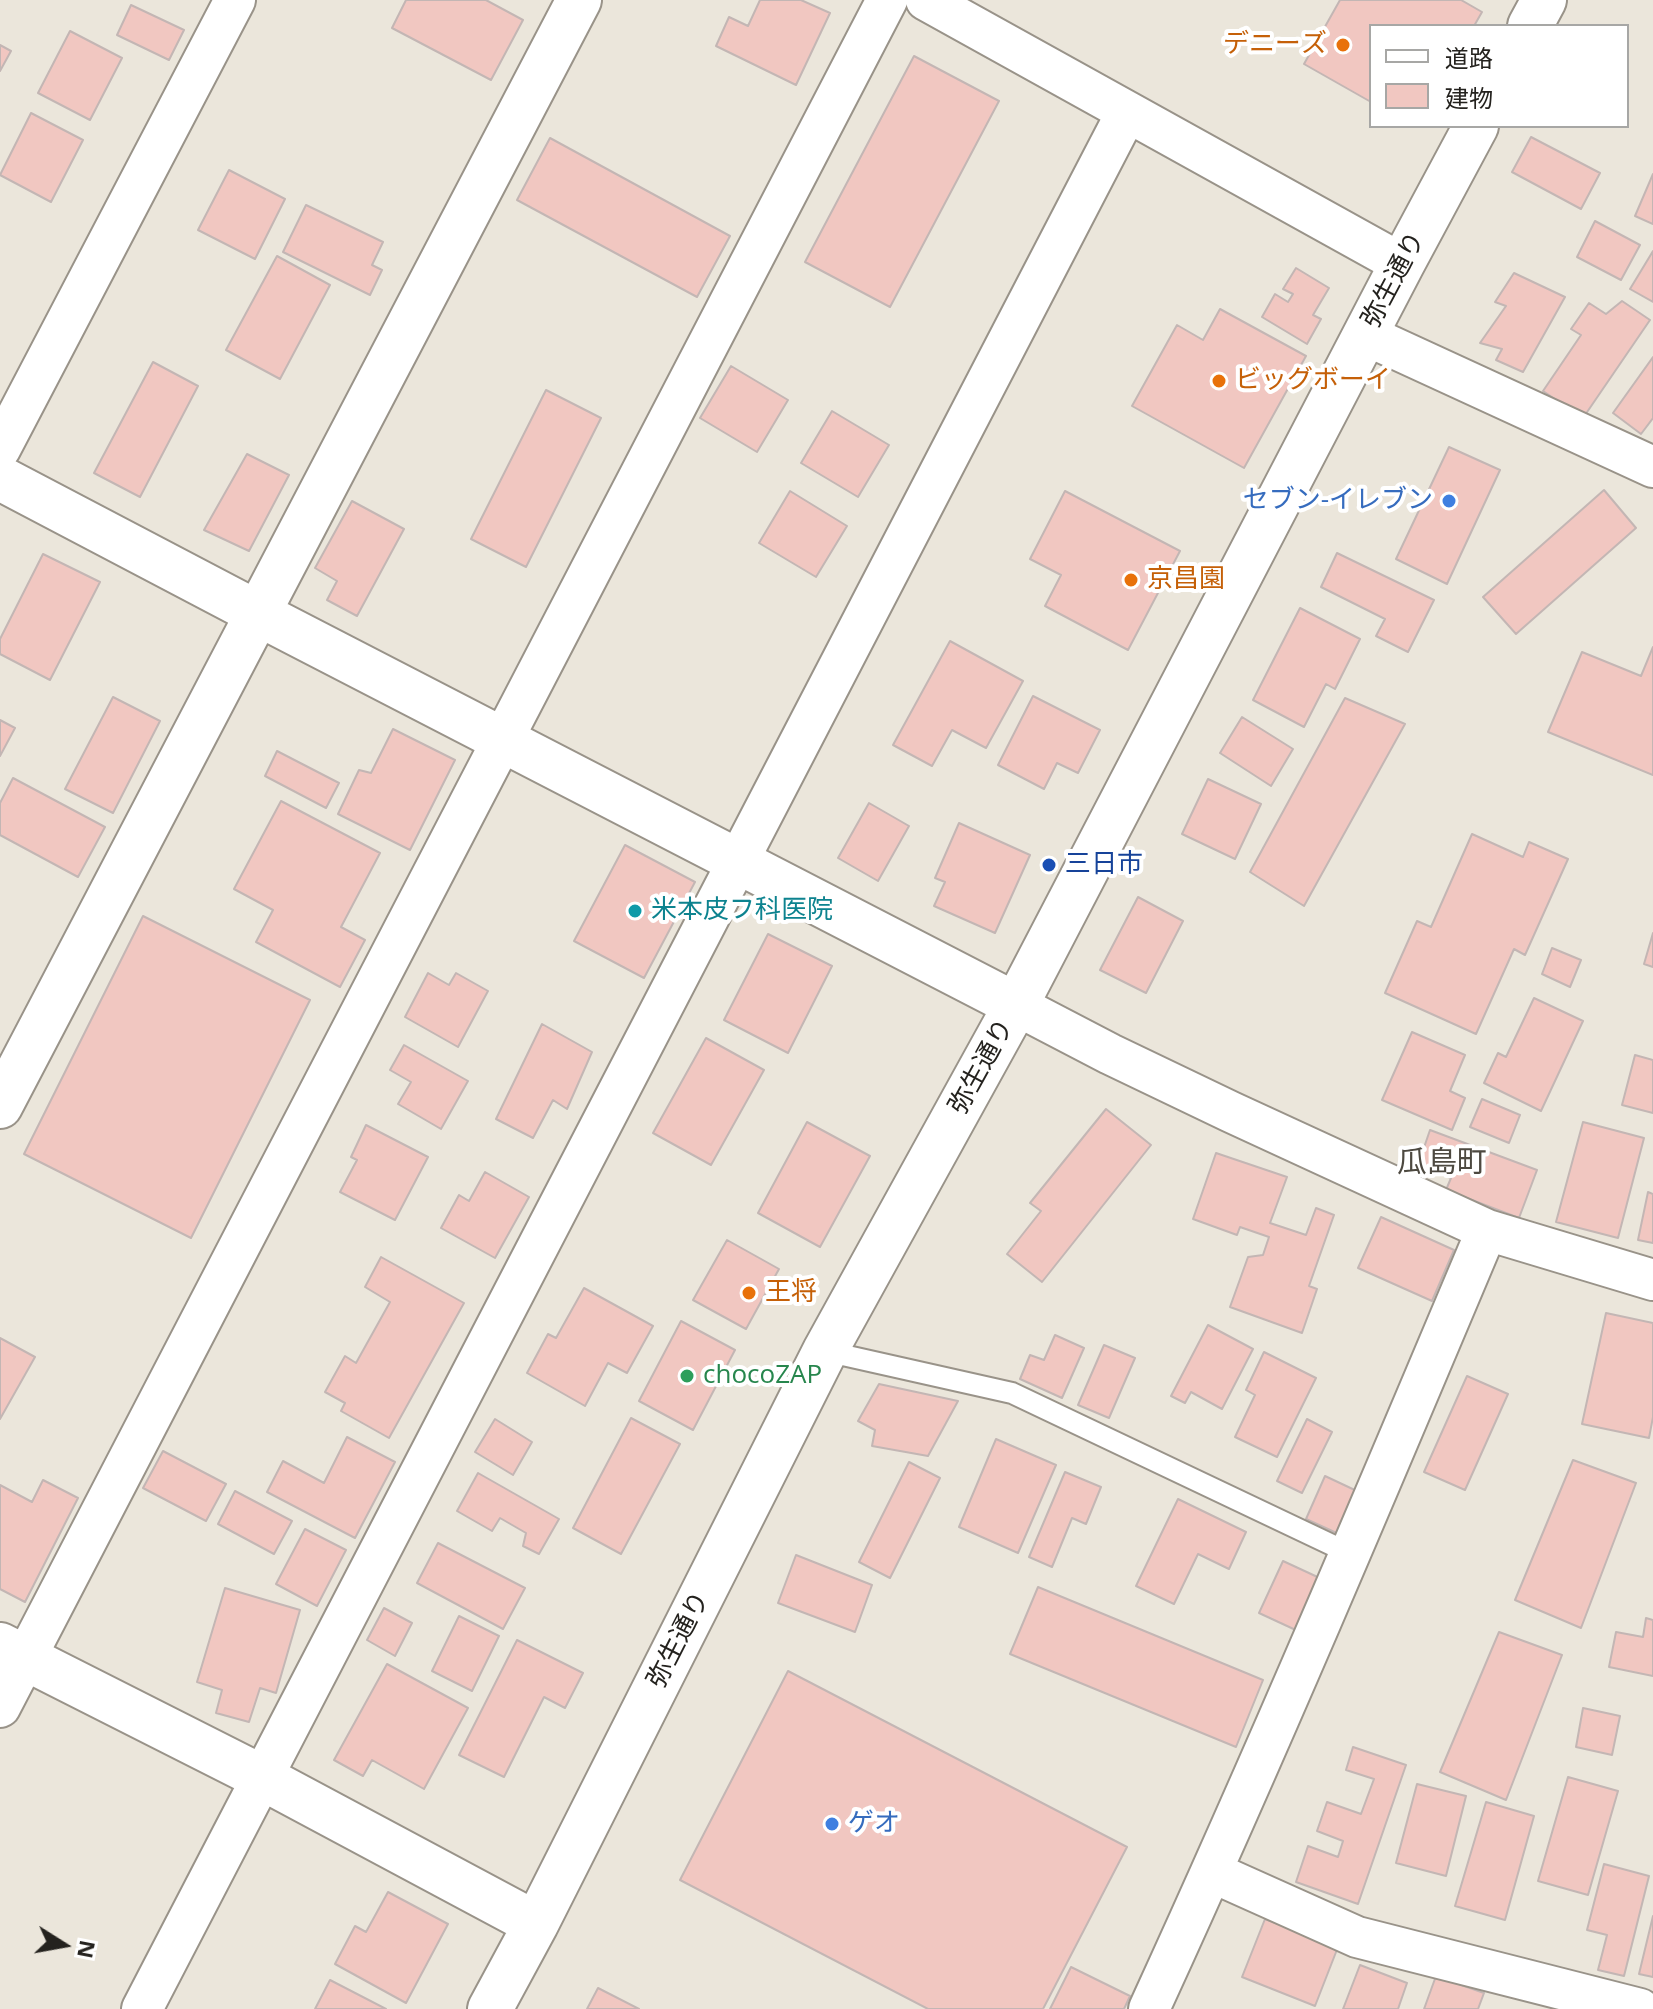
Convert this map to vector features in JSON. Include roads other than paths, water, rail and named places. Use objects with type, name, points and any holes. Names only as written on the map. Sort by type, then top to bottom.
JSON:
[{"type":"street","points":[[0,449],[235,0]]},
{"type":"street","points":[[0,1106],[579,0]]},
{"type":"street","points":[[0,1707],[13,1652],[504,740],[887,0]]},
{"type":"street","points":[[926,0],[1402,264]]},
{"type":"street","points":[[1531,24],[1544,0]]},
{"type":"street","points":[[142,2009],[1127,112]]},
{"type":"street","name":"弥生通り","points":[[490,2009],[536,1924],[825,1351],[1016,1005],[1475,128]]},
{"type":"street","points":[[1366,335],[1653,467]]},
{"type":"street","points":[[0,478],[1110,1054],[1487,1230],[1653,1280]]},
{"type":"street","points":[[1149,2009],[1351,1554],[1487,1230]]},
{"type":"street","points":[[13,1652],[263,1778],[536,1924]]},
{"type":"street","points":[[1212,1872],[1357,1937],[1640,2009]]},
{"type":"lane","points":[[825,1351],[1012,1393],[1351,1554]]},
{"type":"place","name":"デニーズ","points":[[1343,45]]},
{"type":"place","name":"ビッグボーイ","points":[[1219,381]]},
{"type":"place","name":"セブン-イレブン","points":[[1449,501]]},
{"type":"place","name":"京昌園","points":[[1131,580]]},
{"type":"place","name":"三日市","points":[[1049,865]]},
{"type":"place","name":"米本皮フ科医院","points":[[635,911]]},
{"type":"place","name":"王将","points":[[749,1293]]},
{"type":"place","name":"chocoZAP","points":[[687,1376]]},
{"type":"place","name":"ゲオ","points":[[832,1824]]},
{"type":"district","name":"瓜島町","points":[[1442,1163]]}]
